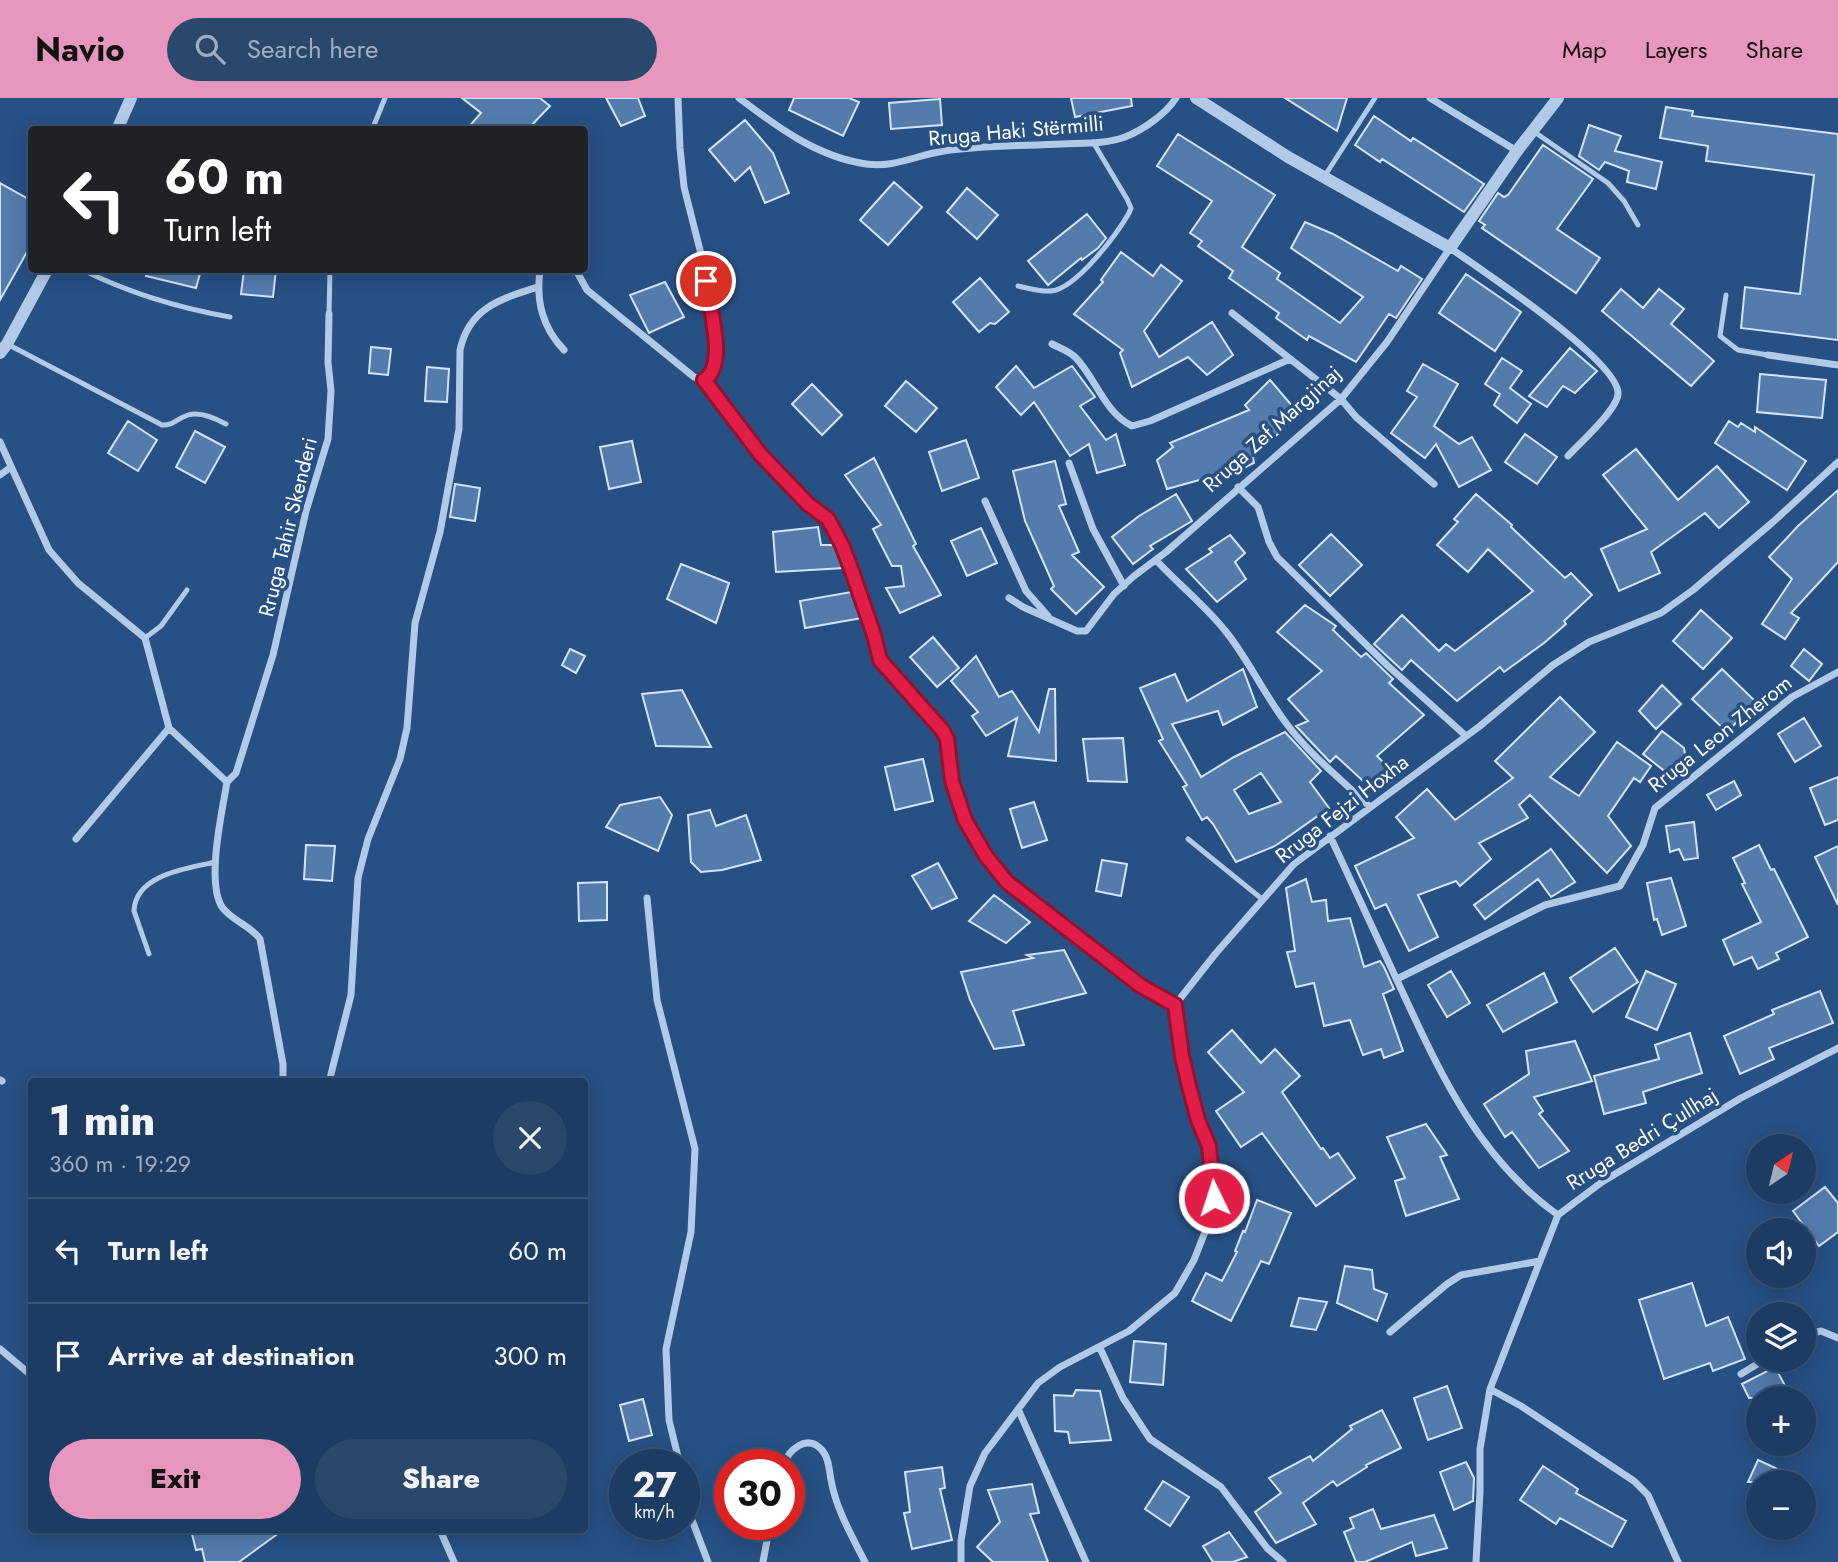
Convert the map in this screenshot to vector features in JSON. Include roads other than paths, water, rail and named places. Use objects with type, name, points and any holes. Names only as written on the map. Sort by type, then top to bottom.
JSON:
[{"type":"street","points":[[119,126],[131,98]]},
{"type":"street","points":[[678,98],[684,187],[701,254],[716,339],[717,354],[712,373],[704,380]]},
{"type":"street","name":"Rruga Haki Stërmilli","points":[[738,98],[782,131],[833,154],[864,164],[890,165],[942,151],[1093,142],[1128,136],[1158,116],[1176,98]]},
{"type":"street","points":[[1196,98],[1288,157],[1450,248],[1574,339],[1594,358],[1618,389],[1618,398],[1608,413],[1568,456]]},
{"type":"street","points":[[1430,98],[1517,151]]},
{"type":"street","name":"Rruga Zef Margjinaj","points":[[1051,619],[1077,631],[1086,631],[1114,594],[1341,398],[1387,342],[1517,151],[1558,98]]},
{"type":"street","points":[[4,348],[45,273]]},
{"type":"street","points":[[540,273],[538,287],[545,325],[564,350]]},
{"type":"street","points":[[578,273],[587,290],[614,313],[694,377],[704,380],[761,455],[808,504],[828,519],[853,574],[880,660],[943,731],[947,739],[952,781],[965,820],[986,856],[1007,882],[1141,986],[1175,1005],[1189,1086],[1198,1120],[1209,1146],[1214,1198],[1205,1233],[1194,1260],[1175,1293],[1129,1331],[1060,1367],[1038,1384],[985,1453],[970,1486],[961,1541],[961,1562]]},
{"type":"street","points":[[330,1078],[351,995],[358,878],[368,839],[400,759],[407,728],[415,623],[440,532],[459,429],[462,339],[472,320],[487,309],[516,293],[538,287]]},
{"type":"street","points":[[1231,313],[1341,398],[1356,417],[1434,484]]},
{"type":"street","name":"Rruga Tahir Skenderi","points":[[283,1078],[283,1063],[260,939],[254,931],[222,907],[216,893],[216,862],[227,782],[236,773],[274,655],[306,510],[328,439],[331,418],[328,314]]},
{"type":"street","points":[[1052,344],[1075,356],[1112,410],[1132,426],[1150,421],[1290,359]]},
{"type":"street","points":[[1768,355],[1838,365]]},
{"type":"street","points":[[0,442],[49,550],[78,583],[145,638],[169,728],[227,782]]},
{"type":"street","points":[[1069,463],[1093,529],[1124,586]]},
{"type":"street","name":"Rruga Fejzi Hoxha","points":[[1175,1005],[1294,864],[1466,736],[1552,665],[1589,642],[1661,613],[1693,590],[1783,514],[1838,463]]},
{"type":"street","points":[[0,475],[11,467]]},
{"type":"street","points":[[1238,487],[1258,507],[1269,542],[1278,557],[1388,666],[1466,736]]},
{"type":"street","points":[[985,501],[1026,591],[1051,619]]},
{"type":"street","points":[[1156,559],[1226,631],[1270,700],[1304,744],[1370,807]]},
{"type":"street","points":[[1009,598],[1051,619]]},
{"type":"street","name":"Rruga Leon Zherom","points":[[1396,979],[1545,905],[1620,886],[1643,845],[1655,808],[1792,697],[1838,672]]},
{"type":"street","points":[[76,839],[169,728]]},
{"type":"street","points":[[1330,836],[1430,1055],[1474,1129],[1533,1198],[1558,1215]]},
{"type":"street","points":[[647,898],[657,1000],[695,1149],[691,1232],[666,1349],[669,1420],[676,1449]]},
{"type":"street","name":"Rruga Bedri Çullhaj","points":[[1476,1562],[1480,1450],[1490,1389],[1558,1215],[1602,1182],[1741,1098],[1838,1048]]},
{"type":"street","points":[[1390,1332],[1461,1275],[1540,1261]]},
{"type":"street","points":[[1816,1332],[1821,1331],[1838,1338]]},
{"type":"street","points":[[1100,1348],[1123,1398],[1150,1439],[1221,1487],[1267,1548],[1283,1562]]},
{"type":"street","points":[[0,1349],[28,1373]]},
{"type":"street","points":[[1741,1374],[1746,1371]]},
{"type":"street","points":[[1490,1389],[1521,1406],[1634,1481],[1648,1495],[1678,1562]]},
{"type":"street","points":[[1018,1409],[1086,1562]]},
{"type":"street","points":[[793,1449],[802,1443],[811,1443],[821,1449],[827,1458],[833,1491],[865,1562]]},
{"type":"street","points":[[441,1533],[454,1562]]},
{"type":"street","points":[[700,1540],[708,1562]]},
{"type":"street","points":[[763,1562],[767,1540]]},
{"type":"lane","points":[[374,126],[385,98]]},
{"type":"lane","points":[[1324,177],[1375,98]]},
{"type":"lane","points":[[1534,131],[1608,183],[1624,201],[1638,225]]},
{"type":"lane","points":[[1018,286],[1041,291],[1063,288],[1104,250],[1129,213],[1131,208],[1127,199],[1093,142]]},
{"type":"lane","points":[[90,273],[136,293],[230,317]]},
{"type":"lane","name":"Rruga Tahir Skenderi","points":[[328,314],[330,273]]},
{"type":"lane","points":[[1726,295],[1720,336],[1738,350],[1768,355]]},
{"type":"lane","points":[[4,348],[162,425],[172,425],[188,415],[196,414],[206,415],[226,424]]},
{"type":"lane","points":[[145,638],[161,626],[187,590]]},
{"type":"lane","points":[[1188,839],[1262,899]]},
{"type":"lane","points":[[149,954],[134,911],[134,903],[154,879],[166,873],[216,862]]}]
